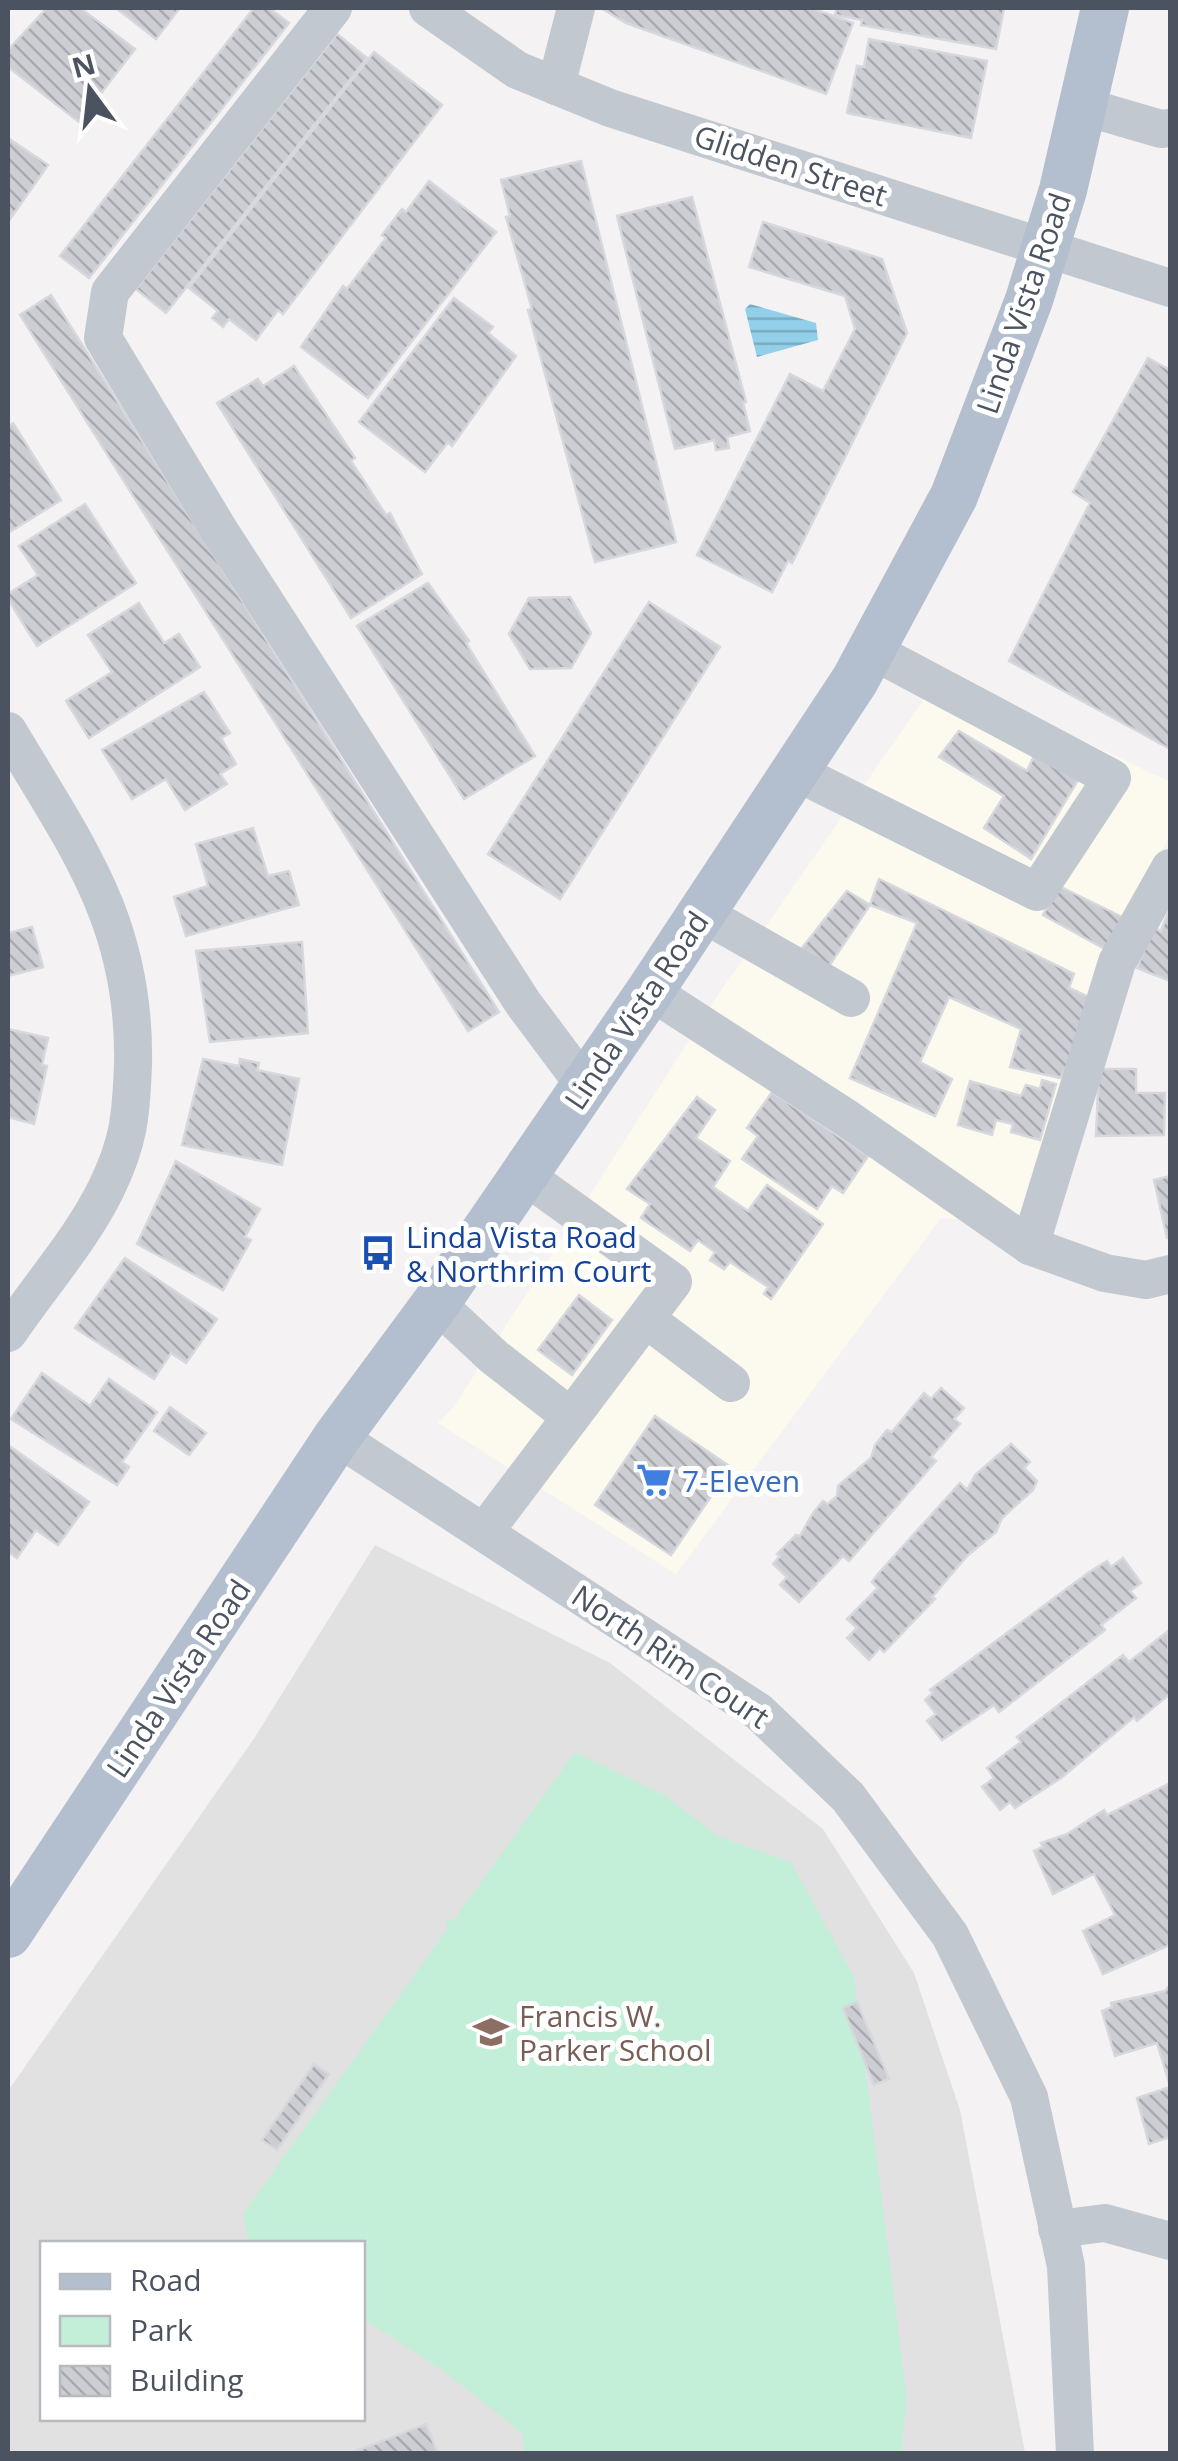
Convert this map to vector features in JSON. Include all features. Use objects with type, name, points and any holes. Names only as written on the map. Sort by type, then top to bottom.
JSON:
[{"type":"main road","name":"Linda Vista Road","points":[[8,1934],[338,1437],[436,1303],[650,991],[871,650],[954,496],[1048,247],[1105,8]]},
{"type":"street","points":[[334,8],[110,292],[102,338],[219,530],[522,1003],[585,1086]]},
{"type":"street","name":"Glidden Street","points":[[428,8],[516,70],[610,108],[1170,288]]},
{"type":"street","points":[[556,86],[576,8]]},
{"type":"street","points":[[1082,106],[1161,129],[1170,128]]},
{"type":"street","points":[[794,771],[1037,892],[1112,778],[871,650]]},
{"type":"street","points":[[8,731],[94,874],[120,937],[134,1008],[131,1128],[105,1192],[8,1334]]},
{"type":"street","points":[[1030,1246],[1118,962],[1170,868]]},
{"type":"street","points":[[702,913],[851,998]]},
{"type":"street","points":[[650,991],[848,1119],[1030,1246],[1104,1273],[1146,1280],[1170,1274]]},
{"type":"street","points":[[485,1531],[674,1282],[524,1174]]},
{"type":"street","points":[[436,1303],[494,1357],[571,1417]]},
{"type":"street","points":[[646,1319],[731,1382]]},
{"type":"street","name":"North Rim Court","points":[[338,1437],[760,1712],[848,1797],[950,1935],[1029,2097],[1066,2266],[1075,2454]]},
{"type":"street","points":[[1057,2230],[1105,2224],[1170,2240]]},
{"type":"shaded area","points":[[942,673],[1170,782],[1170,835],[1100,968],[1026,1225],[941,1218],[676,1574],[438,1423],[455,1405],[720,992]]},
{"type":"shaded area","name":"Francis W. Parker School","points":[[375,1545],[610,1663],[823,1829],[914,1973],[960,2110],[1025,2453],[8,2454],[8,2091],[255,1737]]},
{"type":"green space","points":[[575,1752],[664,1795],[719,1837],[791,1862],[854,1977],[907,2400],[901,2453],[525,2453],[522,2433],[441,2369],[365,2320],[365,2241],[249,2241],[243,2214],[447,1930],[446,1921],[454,1920]]},
{"type":"water","points":[[750,304],[816,323],[818,340],[757,357],[745,309]]},
{"type":"building","points":[[47,8],[80,8],[135,49],[79,122],[8,67],[8,50]]},
{"type":"building","points":[[116,8],[176,8],[179,9],[156,39]]},
{"type":"building","points":[[254,8],[269,8],[289,23],[89,278],[60,256]]},
{"type":"building","points":[[601,8],[811,8],[853,23],[826,94],[626,23]]},
{"type":"building","points":[[837,8],[1004,8],[996,49],[861,25],[862,20],[835,15]]},
{"type":"building","points":[[337,34],[367,58],[166,313],[136,289]]},
{"type":"building","points":[[869,39],[987,61],[971,138],[847,113],[857,66],[864,67]]},
{"type":"building","points":[[374,52],[442,105],[283,314],[278,310],[256,340],[229,319],[223,327],[212,318],[218,311],[189,288]]},
{"type":"building","points":[[8,138],[48,165],[8,222]]},
{"type":"building","points":[[581,161],[676,542],[595,562],[528,310],[532,309],[506,217],[510,216],[501,180]]},
{"type":"building","points":[[429,181],[496,232],[368,398],[301,347],[343,286],[347,289],[386,238],[382,235],[402,209],[406,212]]},
{"type":"building","points":[[692,197],[746,402],[743,403],[750,431],[727,437],[729,448],[716,450],[714,440],[675,449],[617,216]]},
{"type":"building","points":[[763,222],[882,259],[907,333],[792,563],[788,561],[772,592],[697,555],[790,374],[823,391],[855,329],[845,296],[749,267]]},
{"type":"building","points":[[51,295],[499,1012],[468,1031],[20,315]]},
{"type":"building","points":[[454,298],[493,327],[488,333],[516,356],[452,446],[448,442],[425,472],[359,422]]},
{"type":"building","points":[[1148,358],[1170,370],[1170,749],[1009,661],[1090,503],[1073,492]]},
{"type":"building","points":[[294,366],[355,458],[351,461],[386,515],[390,513],[422,574],[351,618],[217,403],[258,379],[263,386]]},
{"type":"building","points":[[13,423],[61,500],[8,533],[8,427]]},
{"type":"building","points":[[85,504],[136,583],[37,646],[8,599],[8,594],[38,575],[19,546]]},
{"type":"building","points":[[428,583],[469,641],[466,643],[535,756],[464,799],[357,626]]},
{"type":"building","points":[[570,597],[591,633],[571,668],[530,669],[509,634],[529,598]]},
{"type":"building","points":[[649,602],[720,647],[560,899],[488,854]]},
{"type":"building","points":[[139,603],[164,643],[179,634],[200,667],[89,738],[66,701],[112,672],[88,635]]},
{"type":"building","points":[[204,692],[230,733],[221,738],[236,764],[220,774],[227,784],[185,810],[166,779],[132,799],[102,750]]},
{"type":"building","points":[[959,731],[1027,771],[1039,745],[1084,770],[1031,859],[984,828],[1004,796],[939,757]]},
{"type":"building","points":[[253,828],[268,876],[289,871],[299,905],[186,936],[174,897],[208,886],[196,844]]},
{"type":"building","points":[[879,879],[1074,974],[1069,988],[1089,997],[1075,1051],[1060,1078],[1010,1067],[1021,1029],[949,997],[920,1062],[952,1079],[935,1116],[850,1078],[917,923],[870,905]]},
{"type":"building","points":[[1059,886],[1122,917],[1105,949],[1043,915]]},
{"type":"building","points":[[847,891],[870,905],[827,969],[798,953]]},
{"type":"building","points":[[1170,908],[1170,981],[1137,968],[1153,928],[1161,931]]},
{"type":"building","points":[[32,927],[43,967],[8,976],[8,933]]},
{"type":"building","points":[[302,942],[308,1033],[210,1042],[196,951]]},
{"type":"building","points":[[8,1029],[48,1038],[42,1065],[47,1066],[34,1124],[8,1117]]},
{"type":"building","points":[[203,1059],[239,1066],[240,1059],[259,1063],[257,1070],[299,1079],[282,1165],[182,1145]]},
{"type":"building","points":[[1099,1069],[1136,1069],[1136,1093],[1165,1093],[1164,1135],[1096,1136]]},
{"type":"building","points":[[1042,1080],[1056,1084],[1040,1140],[1011,1132],[1013,1124],[996,1120],[992,1135],[958,1125],[970,1081],[1021,1096],[1026,1085],[1040,1089]]},
{"type":"building","points":[[772,1092],[868,1156],[843,1193],[832,1186],[817,1209],[742,1159],[758,1136],[747,1128]]},
{"type":"building","points":[[697,1097],[715,1110],[696,1138],[730,1161],[713,1187],[748,1211],[767,1185],[823,1224],[771,1299],[764,1294],[768,1287],[730,1262],[724,1269],[710,1260],[715,1252],[698,1240],[690,1251],[641,1218],[650,1204],[627,1189]]},
{"type":"building","points":[[176,1161],[260,1209],[245,1237],[251,1240],[223,1290],[137,1244]]},
{"type":"building","points":[[1170,1176],[1170,1237],[1167,1238],[1154,1180]]},
{"type":"building","points":[[125,1258],[217,1319],[186,1363],[171,1353],[154,1379],[75,1328]]},
{"type":"building","points":[[579,1295],[612,1320],[572,1375],[538,1350]]},
{"type":"building","points":[[42,1373],[90,1406],[109,1379],[157,1412],[122,1462],[129,1467],[117,1485],[11,1419]]},
{"type":"building","points":[[941,1388],[964,1408],[954,1419],[960,1424],[931,1457],[936,1461],[849,1561],[843,1556],[799,1602],[780,1585],[787,1577],[773,1564],[780,1556],[777,1554],[796,1535],[800,1536],[823,1501],[828,1504],[837,1496],[838,1486],[871,1458],[887,1430],[892,1432],[924,1393],[931,1399]]},
{"type":"building","points":[[170,1407],[206,1433],[189,1455],[154,1431]]},
{"type":"building","points":[[655,1416],[731,1467],[671,1555],[595,1505]]},
{"type":"building","points":[[1011,1444],[1030,1462],[1024,1468],[1037,1481],[1033,1490],[1002,1518],[996,1532],[967,1556],[932,1597],[935,1599],[884,1652],[880,1648],[869,1660],[847,1638],[857,1628],[847,1619],[878,1588],[872,1582],[877,1575],[960,1483],[967,1490],[975,1475]]},
{"type":"building","points":[[8,1445],[89,1502],[58,1545],[36,1530],[17,1558],[8,1552]]},
{"type":"building","points":[[1123,1558],[1141,1583],[1130,1591],[1136,1598],[1101,1625],[1105,1630],[999,1712],[994,1705],[942,1740],[927,1721],[936,1714],[925,1700],[933,1693],[930,1690],[1088,1573],[1107,1561],[1111,1567]]},
{"type":"building","points":[[1168,1631],[1170,1694],[1137,1721],[1134,1717],[1061,1778],[1015,1808],[1010,1802],[1000,1810],[982,1787],[994,1778],[987,1768],[1021,1742],[1017,1737],[1123,1655],[1129,1662]]},
{"type":"building","points":[[1170,1783],[1170,1945],[1103,1974],[1083,1931],[1115,1915],[1094,1874],[1053,1894],[1034,1851],[1043,1847],[1041,1843],[1067,1834],[1104,1810],[1107,1815]]},
{"type":"building","points":[[1170,1985],[1170,2086],[1157,2043],[1115,2056],[1102,2011],[1112,2007],[1111,2003],[1165,1991]]},
{"type":"building","points":[[857,2002],[889,2079],[874,2085],[843,2008]]},
{"type":"building","points":[[314,2064],[329,2074],[277,2150],[262,2140]]},
{"type":"building","points":[[1170,2087],[1170,2137],[1149,2144],[1137,2098]]},
{"type":"building","points":[[426,2424],[438,2454],[348,2454]]},
{"type":"place","name":"Linda Vista Road & Northrim Court","points":[[378,1253]]},
{"type":"place","name":"7-Eleven","points":[[654,1480]]},
{"type":"place","name":"Francis W. Parker School","points":[[491,2032]]}]
